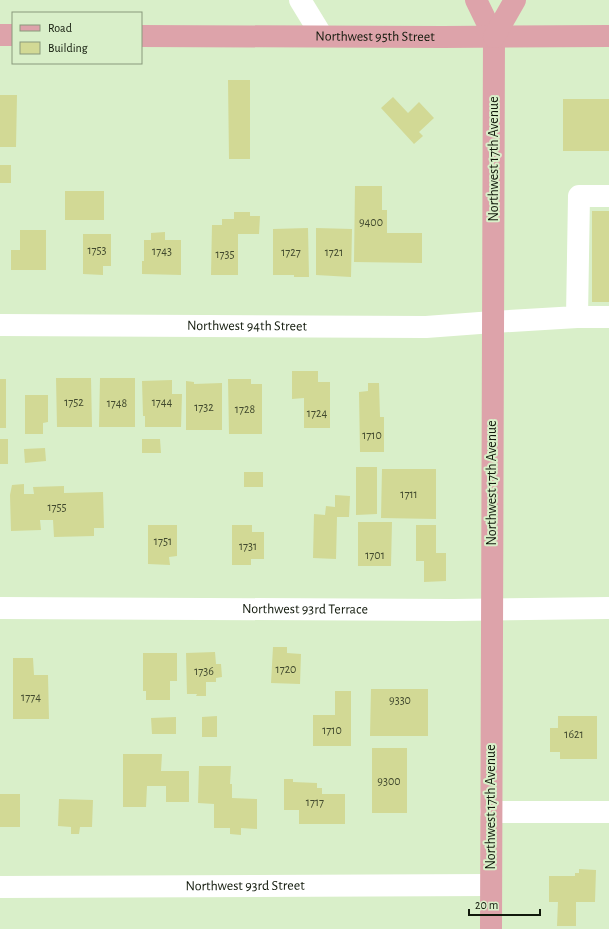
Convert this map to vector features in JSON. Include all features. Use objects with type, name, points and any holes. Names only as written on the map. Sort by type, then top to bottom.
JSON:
[{"type":"main road","name":"Northwest 17th Avenue","points":[[476,0],[494,37],[490,929]]},
{"type":"main road","name":"Northwest 17th Avenue","points":[[494,37],[515,0]]},
{"type":"main road","points":[[0,35],[12,35]]},
{"type":"main road","name":"Northwest 95th Street","points":[[142,36],[609,36]]},
{"type":"street","points":[[300,0],[322,36]]},
{"type":"street","points":[[577,317],[579,196],[609,196]]},
{"type":"street","name":"Northwest 94th Street","points":[[0,325],[426,327],[577,317],[609,317]]},
{"type":"street","name":"Northwest 93rd Terrace","points":[[0,608],[609,608]]},
{"type":"street","points":[[491,812],[609,812]]},
{"type":"street","name":"Northwest 93rd Street","points":[[0,887],[491,884]]},
{"type":"building","points":[[228,80],[250,80],[250,159],[229,159]]},
{"type":"building","points":[[0,95],[17,95],[16,147],[0,147]]},
{"type":"building","points":[[393,97],[408,113],[419,102],[434,118],[419,132],[423,136],[414,144],[381,108]]},
{"type":"building","points":[[563,99],[609,99],[609,151],[563,151]]},
{"type":"building","points":[[0,165],[11,165],[11,183],[0,183]]},
{"type":"building","points":[[355,186],[382,186],[382,210],[387,210],[387,233],[422,233],[422,263],[354,262]]},
{"type":"building","points":[[65,191],[104,191],[104,220],[65,220]]},
{"type":"building","points":[[592,211],[609,211],[609,302],[592,302]]},
{"type":"building","points":[[234,212],[250,212],[250,216],[260,216],[259,234],[238,234],[238,275],[211,275],[212,225],[222,225],[222,219],[234,219]]},
{"type":"building","points":[[308,228],[309,277],[273,275],[273,229]]},
{"type":"building","points":[[316,228],[352,229],[351,277],[316,275]]},
{"type":"building","points":[[20,230],[46,230],[46,270],[11,270],[11,250],[20,250]]},
{"type":"building","points":[[165,232],[165,240],[181,240],[181,275],[142,274],[142,261],[144,261],[144,240],[151,240],[151,233]]},
{"type":"building","points":[[83,234],[111,234],[111,266],[103,266],[103,275],[83,274]]},
{"type":"building","points":[[292,371],[318,371],[318,382],[330,382],[330,428],[304,428],[304,398],[292,399]]},
{"type":"building","points":[[56,378],[91,378],[92,427],[57,427]]},
{"type":"building","points":[[100,378],[135,378],[135,427],[99,427]]},
{"type":"building","points":[[0,379],[6,379],[6,428],[0,428]]},
{"type":"building","points":[[228,379],[251,379],[251,384],[262,384],[262,434],[229,434]]},
{"type":"building","points":[[172,380],[172,394],[182,394],[181,427],[145,427],[145,416],[143,416],[142,381]]},
{"type":"building","points":[[186,381],[194,382],[194,384],[222,383],[222,430],[186,430]]},
{"type":"building","points":[[368,383],[379,383],[380,417],[384,417],[384,452],[360,452],[359,392],[368,391]]},
{"type":"building","points":[[25,395],[48,395],[48,422],[43,423],[43,434],[25,434]]},
{"type":"building","points":[[0,439],[8,439],[8,464],[0,464]]},
{"type":"building","points":[[142,439],[160,439],[161,453],[142,453]]},
{"type":"building","points":[[45,448],[46,461],[25,463],[24,449]]},
{"type":"building","points":[[356,467],[377,467],[377,514],[356,515]]},
{"type":"building","points":[[382,469],[436,469],[436,519],[381,518]]},
{"type":"building","points":[[244,472],[263,472],[263,487],[244,487]]},
{"type":"building","points":[[24,484],[24,494],[34,494],[33,487],[64,486],[64,493],[103,492],[104,528],[94,528],[94,536],[54,537],[53,520],[40,520],[41,530],[11,531],[10,495],[12,485]]},
{"type":"building","points":[[335,495],[350,496],[349,517],[337,517],[336,559],[313,558],[314,514],[325,515],[326,506],[335,507]]},
{"type":"building","points":[[358,522],[392,522],[391,566],[358,566]]},
{"type":"building","points":[[148,525],[177,525],[177,556],[169,557],[170,565],[148,564]]},
{"type":"building","points":[[232,525],[252,525],[252,532],[264,532],[264,559],[251,559],[251,565],[232,565]]},
{"type":"building","points":[[416,525],[436,525],[436,553],[446,553],[446,581],[424,582],[424,561],[416,561]]},
{"type":"building","points":[[273,647],[287,647],[287,653],[301,654],[300,684],[271,683]]},
{"type":"building","points":[[215,652],[216,664],[221,664],[222,677],[216,678],[216,682],[206,682],[206,696],[187,694],[186,653]]},
{"type":"building","points":[[143,653],[177,653],[177,681],[170,681],[170,700],[146,700],[146,691],[143,691]]},
{"type":"building","points":[[13,658],[33,658],[34,675],[48,675],[49,719],[13,719]]},
{"type":"building","points":[[371,689],[428,689],[428,736],[370,736]]},
{"type":"building","points":[[335,691],[351,691],[351,746],[313,746],[313,715],[335,715]]},
{"type":"building","points":[[217,716],[217,737],[202,737],[202,717]]},
{"type":"building","points":[[558,716],[597,716],[597,759],[560,759],[560,752],[550,752],[550,728],[558,728]]},
{"type":"building","points":[[176,717],[176,734],[152,734],[151,718]]},
{"type":"building","points":[[372,748],[407,748],[407,813],[372,813]]},
{"type":"building","points":[[123,754],[162,754],[161,771],[189,771],[189,802],[166,802],[166,786],[147,786],[146,807],[123,807]]},
{"type":"building","points":[[199,766],[231,766],[230,784],[232,784],[232,798],[257,799],[257,829],[241,828],[241,835],[230,834],[230,828],[214,828],[214,804],[198,803]]},
{"type":"building","points":[[284,779],[293,779],[293,782],[317,783],[317,788],[322,788],[322,794],[345,794],[345,824],[299,824],[299,810],[284,810]]},
{"type":"building","points":[[0,794],[20,794],[20,827],[0,827]]},
{"type":"building","points":[[59,799],[93,800],[92,827],[80,827],[79,834],[71,834],[71,827],[58,826]]},
{"type":"building","points":[[579,869],[596,870],[595,902],[576,902],[576,926],[557,926],[558,902],[549,902],[549,876],[575,876],[575,873],[579,873]]}]
